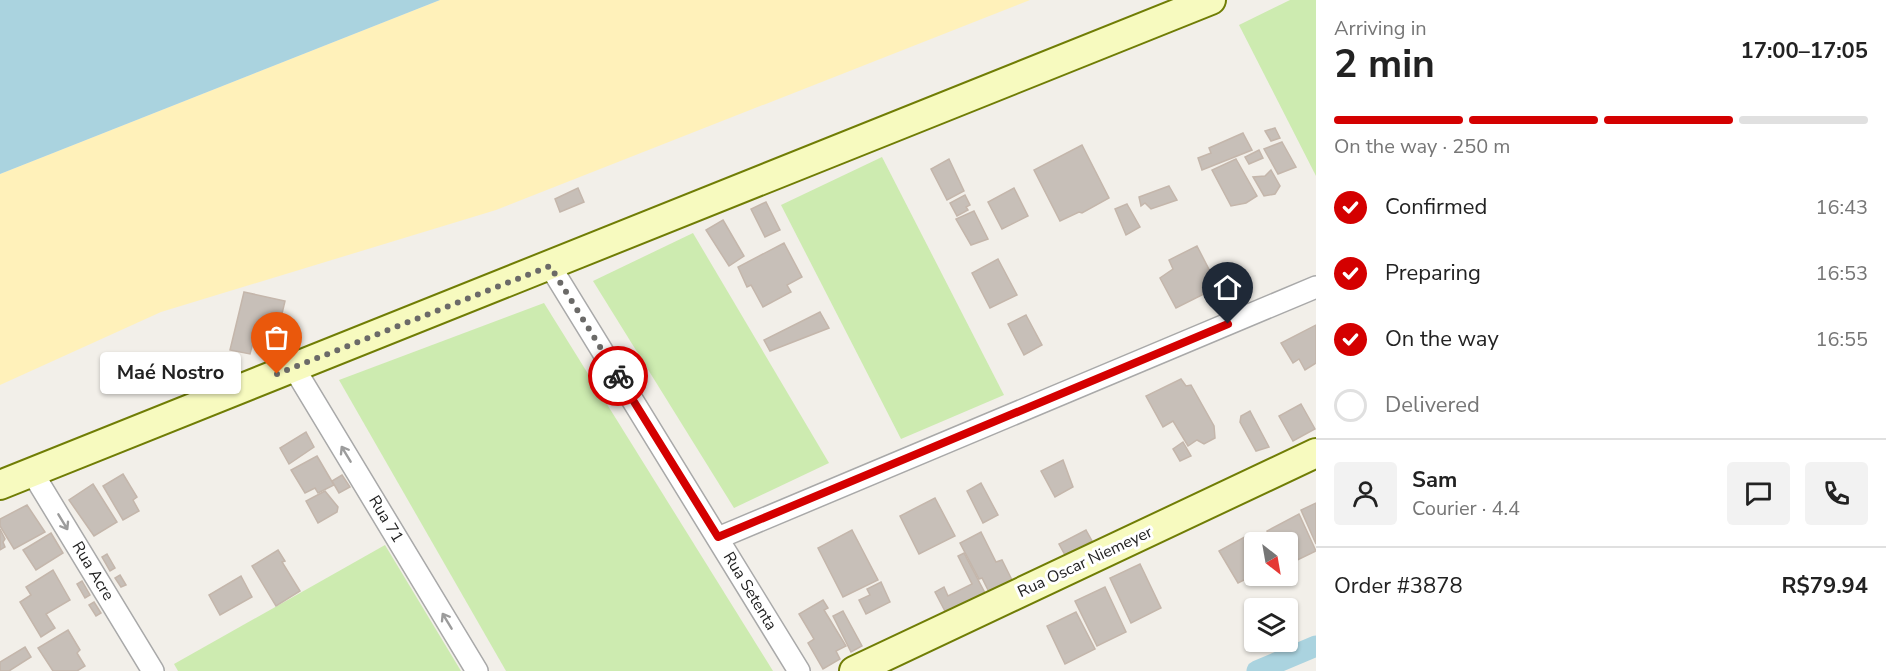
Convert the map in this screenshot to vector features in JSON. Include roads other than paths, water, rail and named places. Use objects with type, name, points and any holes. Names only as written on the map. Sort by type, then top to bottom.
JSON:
[{"type":"street","points":[[0,485],[1211,0]]},
{"type":"street","name":"Rua Setenta","points":[[550,266],[799,671]]},
{"type":"street","points":[[718,537],[1316,287]]},
{"type":"street","name":"Rua 71","points":[[294,368],[477,671]]},
{"type":"street","name":"Rua Oscar Niemeyer","points":[[854,671],[1316,453]]},
{"type":"street","name":"Rua Acre","points":[[32,472],[153,671]]},
{"type":"water","points":[[0,0],[440,0],[0,174]]},
{"type":"waterway","points":[[1257,671],[1316,646]]},
{"type":"place","name":"Maé Nostro","points":[[277,374]]}]
